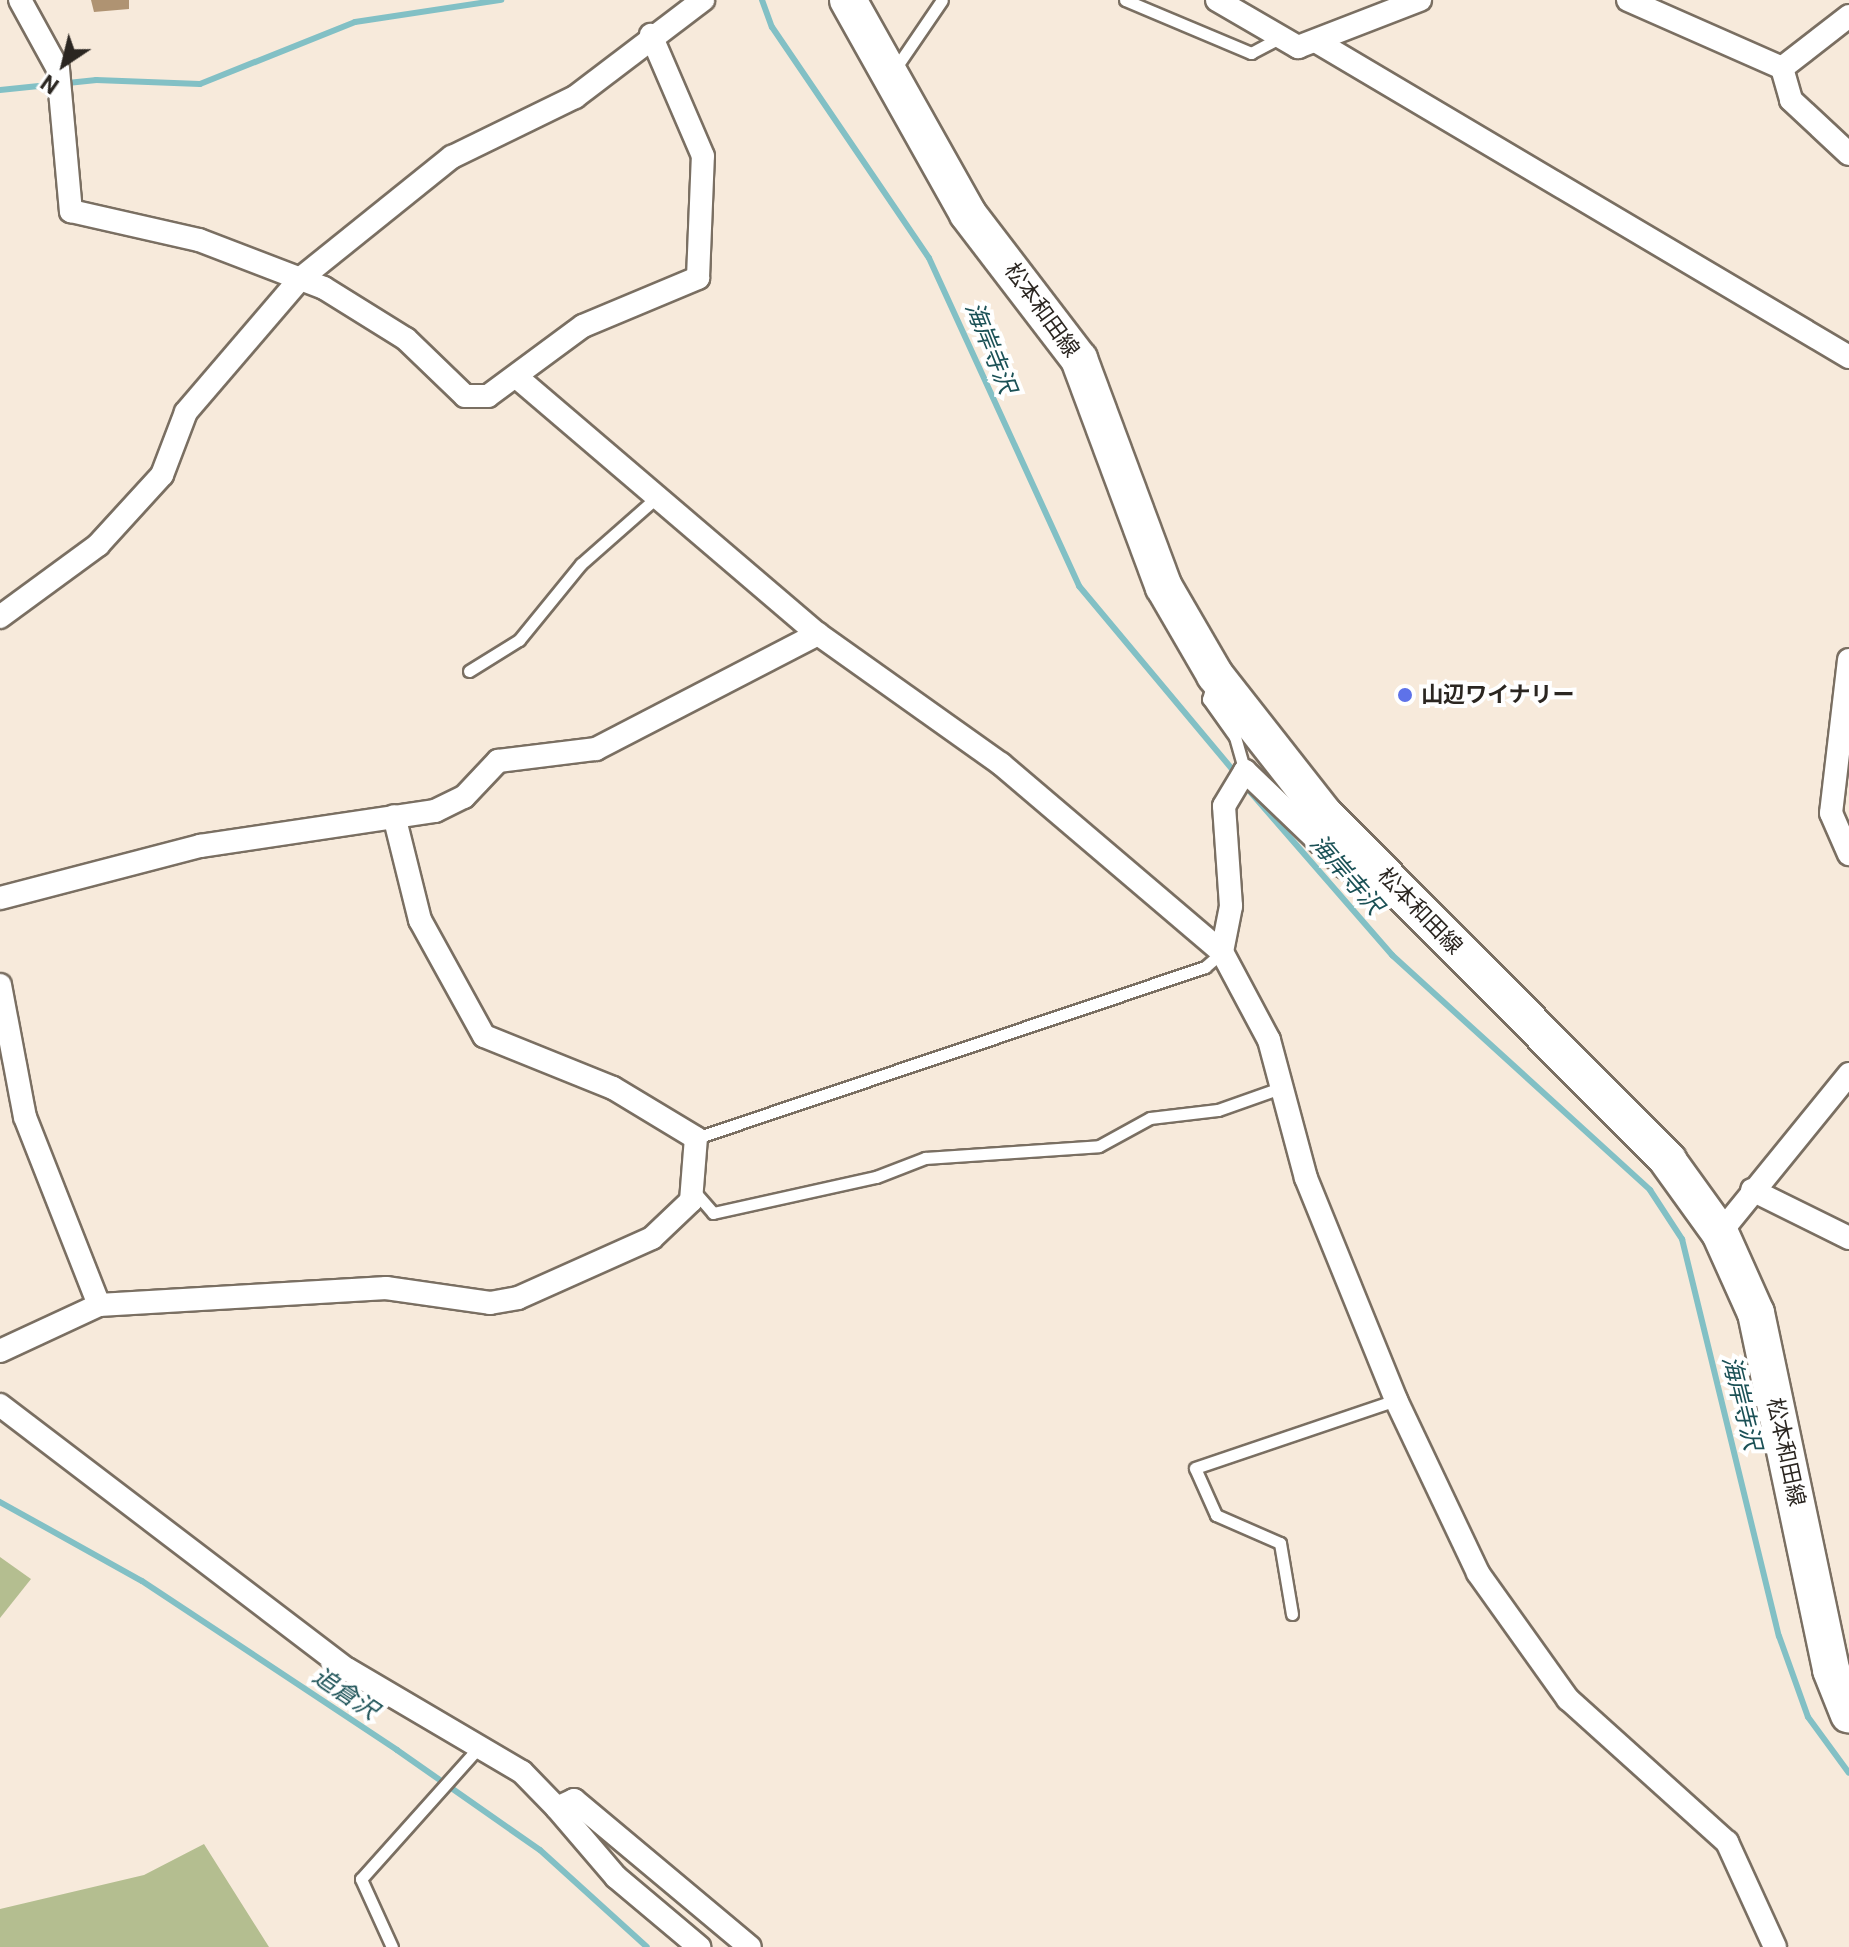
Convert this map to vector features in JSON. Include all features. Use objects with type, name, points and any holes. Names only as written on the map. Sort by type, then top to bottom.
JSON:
[{"type":"main road","name":"松本和田線","points":[[848,0],[888,79],[968,214],[1079,359],[1164,587],[1215,675],[1275,758],[1668,1161],[1720,1233],[1756,1313],[1831,1670],[1849,1715]]},
{"type":"street","points":[[20,0],[58,69],[71,211],[199,240],[300,279],[406,339],[465,396],[488,396],[519,379],[583,326],[698,278],[703,156],[651,35]]},
{"type":"street","points":[[0,617],[98,545],[162,475],[186,412],[300,279],[452,157],[575,97],[651,35],[703,0]]},
{"type":"street","points":[[1217,0],[1235,7],[1275,40],[1298,47],[1319,43],[1420,0]]},
{"type":"street","points":[[1628,0],[1782,68]]},
{"type":"street","points":[[1782,68],[1849,15],[1837,0]]},
{"type":"street","points":[[1319,43],[1849,357]]},
{"type":"street","points":[[1782,68],[1791,100],[1849,154]]},
{"type":"street","points":[[519,379],[818,634],[1001,764],[1222,952],[1269,1040],[1306,1178],[1396,1400],[1478,1573],[1522,1643],[1644,1771],[1708,1818],[1727,1842],[1775,1947]]},
{"type":"street","points":[[0,898],[200,846],[435,811],[464,797],[498,761],[518,753],[596,749],[818,634]]},
{"type":"street","points":[[1849,660],[1831,813],[1849,854]]},
{"type":"street","points":[[1222,952],[1231,906],[1224,806],[1245,771],[1345,867],[1367,878],[1381,870]]},
{"type":"street","points":[[0,1351],[99,1305],[386,1288],[490,1303],[518,1298],[652,1238],[677,1219],[694,1190],[696,1138],[613,1088],[484,1036],[420,920],[394,816]]},
{"type":"street","points":[[0,985],[25,1117],[99,1305]]},
{"type":"street","points":[[1720,1233],[1849,1074]]},
{"type":"street","points":[[1752,1190],[1849,1238]]},
{"type":"street","points":[[0,1405],[347,1669],[481,1745],[522,1772],[616,1877],[699,1947]]},
{"type":"street","points":[[557,1808],[574,1800],[750,1947]]},
{"type":"lane","points":[[888,79],[942,0]]},
{"type":"lane","points":[[1125,0],[1251,53],[1275,40]]},
{"type":"lane","points":[[469,671],[519,640],[581,564],[657,497]]},
{"type":"lane","points":[[1215,675],[1208,699],[1235,737],[1245,771]]},
{"type":"lane","points":[[696,1138],[1205,967],[1222,952]]},
{"type":"lane","points":[[694,1190],[713,1213],[876,1177],[925,1158],[1099,1146],[1150,1118],[1218,1110],[1284,1087]]},
{"type":"lane","points":[[1292,1614],[1280,1543],[1216,1515],[1195,1468],[1396,1400]]},
{"type":"lane","points":[[392,1947],[361,1879],[481,1745]]},
{"type":"green space","points":[[0,1557],[31,1579],[0,1618]]},
{"type":"green space","points":[[204,1844],[269,1947],[0,1947],[0,1909],[144,1875]]},
{"type":"waterway","name":"海岸寺沢","points":[[0,90],[96,80],[200,84],[355,22],[501,0]]},
{"type":"waterway","name":"海岸寺沢","points":[[762,0],[772,27],[929,258],[1079,586],[1237,775]]},
{"type":"waterway","name":"海岸寺沢","points":[[1246,787],[1392,955],[1650,1190],[1682,1239],[1779,1636],[1808,1717],[1849,1773]]},
{"type":"waterway","name":"追倉沢","points":[[0,1502],[142,1581],[397,1750],[540,1850],[647,1947]]},
{"type":"place","name":"山辺ワイナリー","points":[[1405,695]]}]
